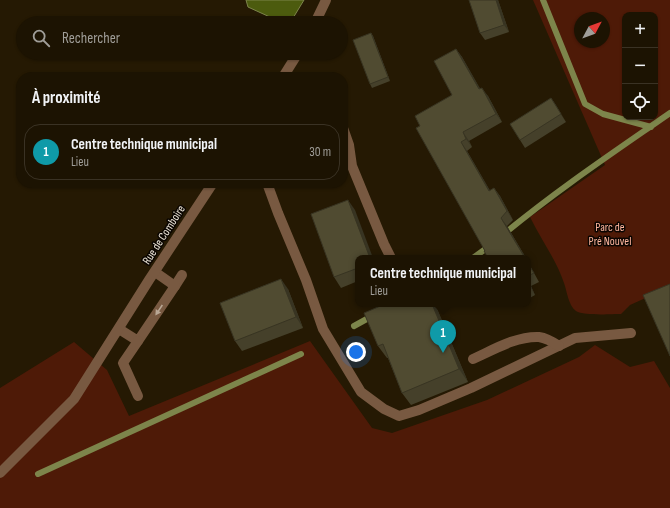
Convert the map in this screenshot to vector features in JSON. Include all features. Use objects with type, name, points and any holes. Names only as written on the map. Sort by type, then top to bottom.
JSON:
[{"type":"street","points":[[318,16],[326,0]]},
{"type":"street","points":[[286,72],[294,60]]},
{"type":"street","points":[[348,142],[352,166],[390,255]]},
{"type":"street","name":"Rue de Comboire","points":[[0,473],[74,399],[210,188]]},
{"type":"street","points":[[269,188],[306,280],[323,329],[361,392],[384,409],[399,416],[419,410],[575,338],[631,333]]},
{"type":"street","points":[[138,396],[123,364],[182,275]]},
{"type":"street","points":[[152,276],[175,286]]},
{"type":"street","points":[[119,329],[138,341]]},
{"type":"street","points":[[473,359],[523,339],[539,337],[549,340],[559,346]]},
{"type":"green space","name":"Parc de Pré Nouvel","points":[[533,0],[670,0],[670,287],[630,305],[621,314],[585,314],[576,311],[568,298],[561,274],[530,217],[605,165]]},
{"type":"green space","points":[[310,341],[372,428],[392,433],[487,400],[579,357],[595,345],[630,367],[654,361],[670,388],[670,508],[0,508],[0,388],[74,342],[107,370],[129,416]]},
{"type":"shaded area","points":[[246,0],[304,0],[294,16],[268,16],[248,7]]},
{"type":"building","points":[[469,0],[496,0],[504,25],[480,33]]},
{"type":"building","points":[[371,33],[388,77],[370,84],[353,40]]},
{"type":"building","points":[[456,49],[479,89],[482,88],[496,114],[463,132],[466,139],[461,142],[489,191],[494,188],[507,211],[501,218],[523,255],[486,255],[416,128],[420,126],[415,116],[452,95],[434,61]]},
{"type":"building","points":[[551,98],[561,114],[520,140],[510,124]]},
{"type":"building","points":[[348,200],[369,255],[355,255],[355,269],[334,277],[311,214]]},
{"type":"building","points":[[281,279],[296,317],[235,341],[220,303]]},
{"type":"building","points":[[670,284],[670,356],[643,295]]},
{"type":"building","points":[[378,307],[433,307],[459,369],[402,393],[383,344],[378,346],[364,313]]},
{"type":"waterway","points":[[543,0],[585,104],[603,114],[651,127]]},
{"type":"waterway","points":[[504,234],[565,187],[670,113]]},
{"type":"waterway","points":[[477,255],[491,245]]},
{"type":"waterway","points":[[354,326],[374,315]]},
{"type":"waterway","points":[[38,474],[301,354]]},
{"type":"place","name":"Centre technique municipal","points":[[443,353]]}]
